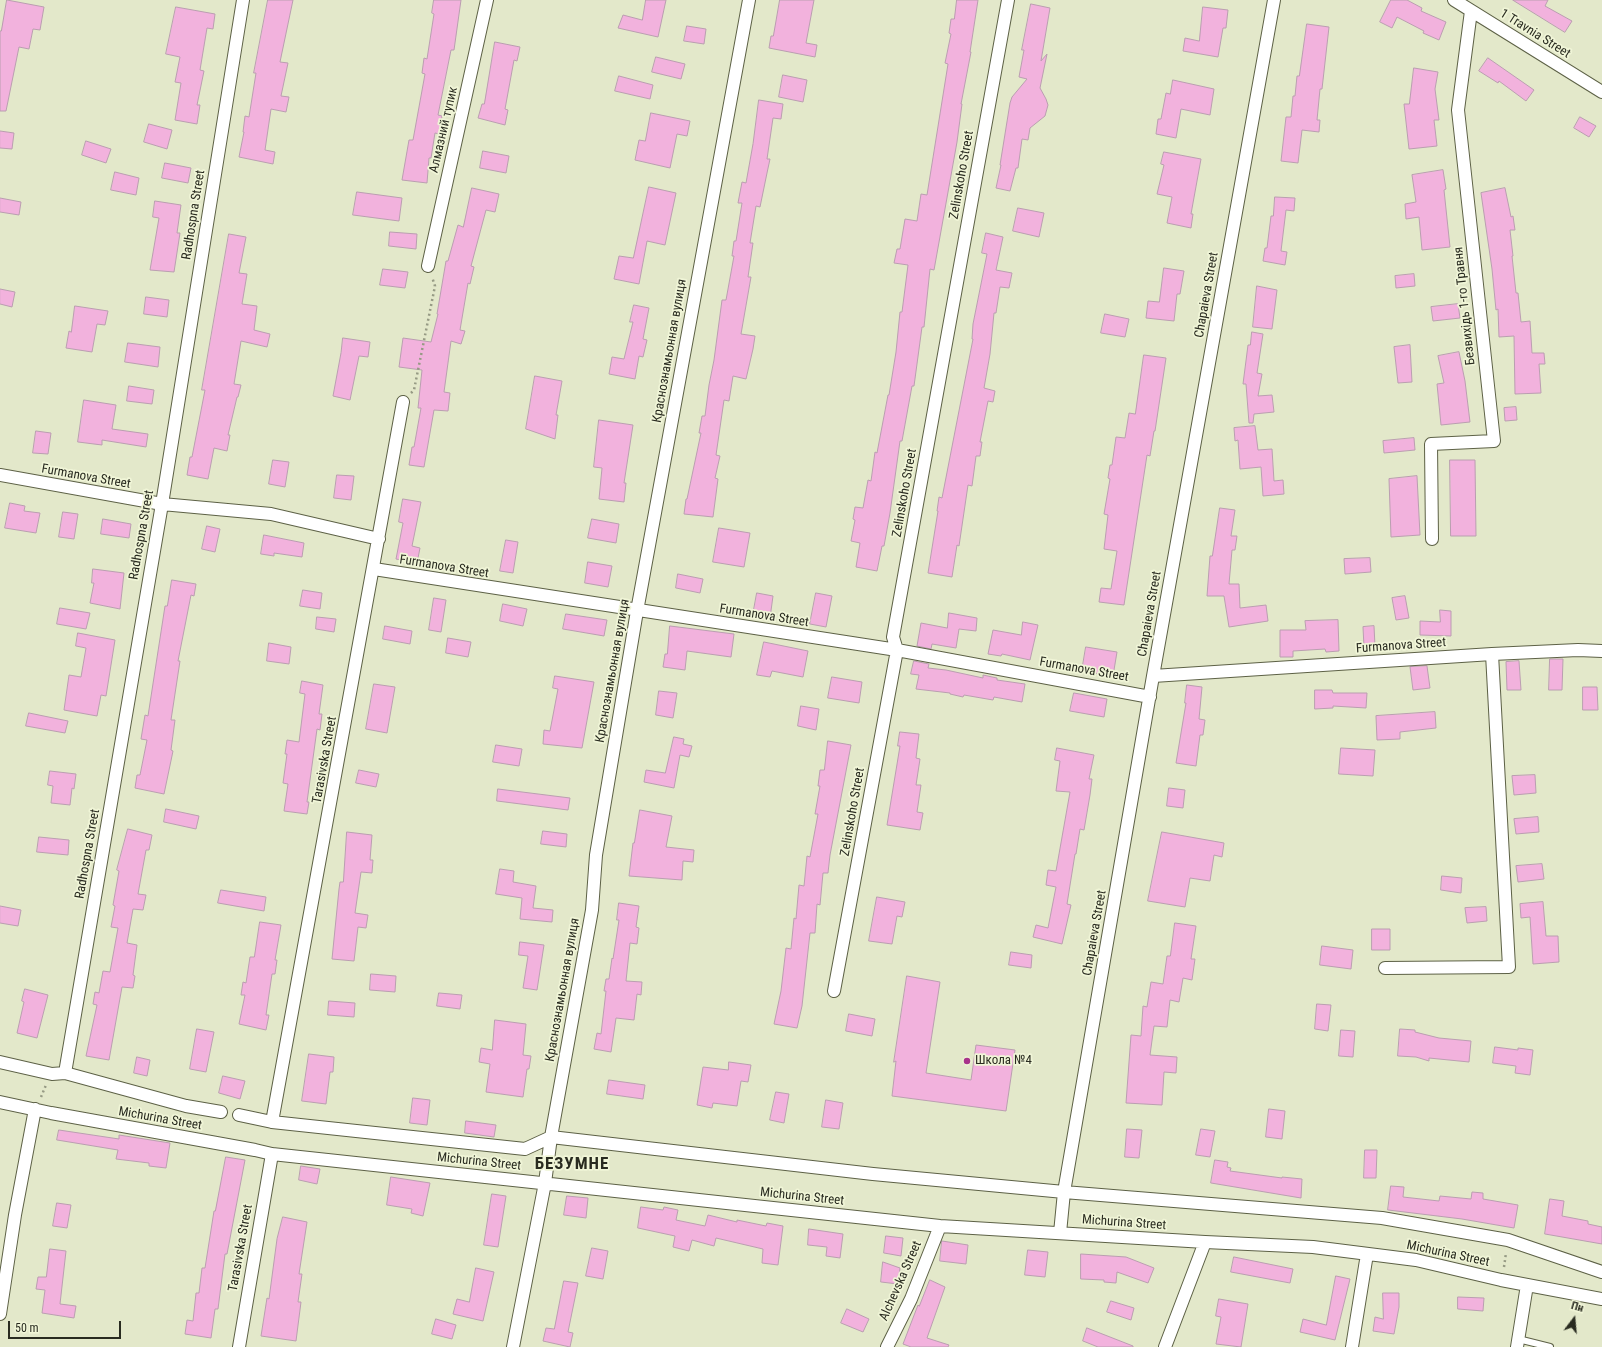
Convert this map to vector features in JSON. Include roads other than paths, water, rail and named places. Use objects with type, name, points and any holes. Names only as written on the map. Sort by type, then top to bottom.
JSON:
[{"type":"street","name":"Radhospna Street","points":[[65,1073],[162,504],[243,0]]},
{"type":"street","name":"Алмазний тупик","points":[[428,266],[487,0]]},
{"type":"street","name":"Краснознамьонная вулиця","points":[[513,1347],[545,1183],[551,1136],[592,910],[596,855],[637,611],[749,0]]},
{"type":"street","name":"Zelinskoho Street","points":[[834,991],[897,650],[893,637],[1008,0]]},
{"type":"street","name":"Chapaieva Street","points":[[1060,1233],[1064,1192],[1153,676],[1274,0]]},
{"type":"street","name":"1 Travnia Street","points":[[1454,0],[1471,12],[1602,92]]},
{"type":"street","name":"Безвихідь 1-го Травня","points":[[1432,539],[1431,444],[1494,440],[1458,110],[1471,12]]},
{"type":"street","name":"Tarasivska Street","points":[[272,1122],[374,570],[403,402]]},
{"type":"street","name":"Furmanova Street","points":[[0,476],[162,504],[271,514],[379,539]]},
{"type":"street","name":"Furmanova Street","points":[[374,570],[897,650],[1150,697]]},
{"type":"street","name":"Furmanova Street","points":[[1153,676],[1492,654],[1578,650],[1602,651]]},
{"type":"street","points":[[1385,968],[1510,967],[1492,654]]},
{"type":"street","name":"Michurina Street","points":[[0,1062],[52,1074],[65,1073],[186,1106],[221,1112]]},
{"type":"street","name":"Michurina Street","points":[[0,1102],[36,1109],[51,1114],[272,1154],[940,1226],[1313,1247],[1416,1260],[1501,1280],[1602,1299]]},
{"type":"street","points":[[0,1314],[15,1215],[36,1109]]},
{"type":"street","name":"Michurina Street","points":[[239,1115],[272,1122],[525,1149],[551,1136],[873,1174],[1064,1192],[1382,1218],[1508,1240],[1602,1272]]},
{"type":"street","name":"Tarasivska Street","points":[[238,1347],[272,1154]]},
{"type":"street","name":"Alchevska Street","points":[[887,1347],[911,1299],[940,1226]]},
{"type":"street","points":[[1165,1347],[1204,1242]]},
{"type":"street","points":[[1352,1347],[1367,1254]]},
{"type":"street","points":[[1518,1343],[1527,1285]]},
{"type":"lane","points":[[1518,1343],[1550,1347]]},
{"type":"place","name":"Школа №4","points":[[967,1061]]},
{"type":"district","name":"БЕЗУМНЕ","points":[[572,1165]]}]
